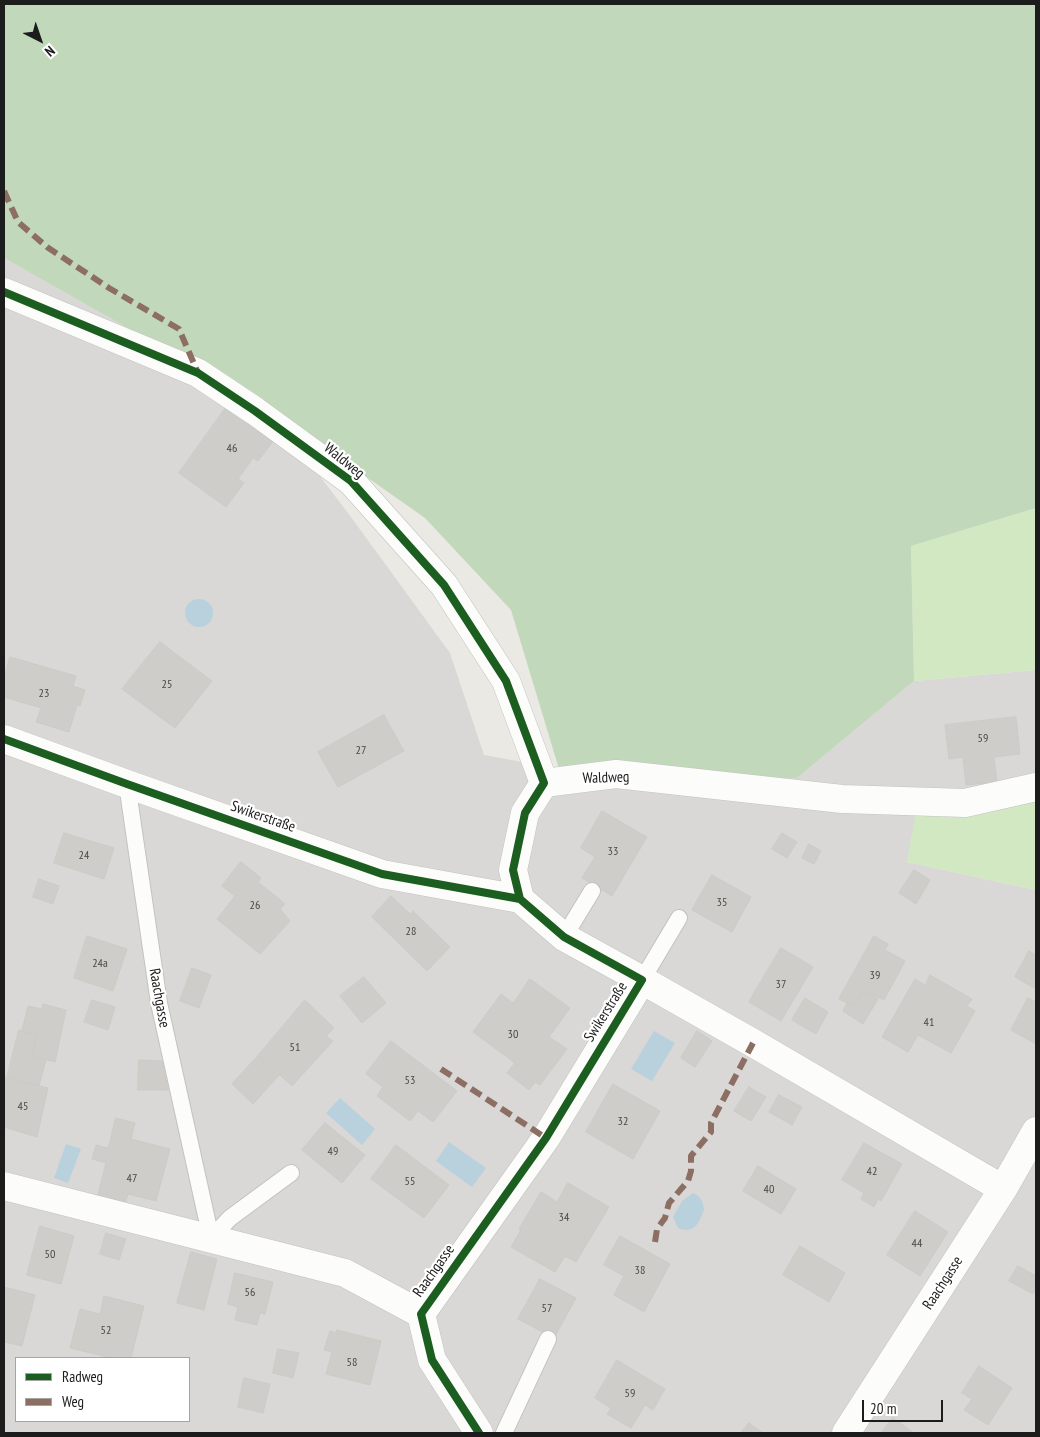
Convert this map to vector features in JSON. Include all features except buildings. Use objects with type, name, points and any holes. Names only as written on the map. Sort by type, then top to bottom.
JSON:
[{"type":"street","name":"Waldweg","points":[[4,292],[198,373],[255,411],[351,481],[444,585],[506,681],[544,783],[616,774],[842,799],[965,803],[1036,787]]},
{"type":"street","name":"Swikerstraße","points":[[4,738],[127,784],[382,874],[520,899],[564,937],[770,1052],[1003,1189]]},
{"type":"street","points":[[520,899],[513,870],[525,813],[544,783]]},
{"type":"street","name":"Swikerstraße","points":[[514,1183],[546,1138],[642,980]]},
{"type":"street","name":"Raachgasse","points":[[846,1433],[1003,1189],[1036,1131]]},
{"type":"street","name":"Raachgasse","points":[[421,1314],[514,1183]]},
{"type":"street","name":"Raachgasse","points":[[4,1186],[344,1273],[421,1314],[432,1360],[479,1433]]},
{"type":"lane","name":"Raachgasse","points":[[127,784],[159,1003],[211,1238]]},
{"type":"lane","points":[[564,937],[592,891]]},
{"type":"lane","points":[[642,980],[679,918]]},
{"type":"lane","points":[[211,1238],[230,1218],[290,1173]]},
{"type":"lane","points":[[504,1433],[548,1339]]},
{"type":"shaded area","points":[[4,258],[267,407],[351,517],[450,653],[484,755],[616,779],[797,778],[914,681],[1036,670],[1036,779],[907,862],[1036,890],[1036,1433],[4,1433]]},
{"type":"green space","points":[[4,4],[1036,4],[1036,508],[911,546],[914,681],[797,778],[616,779],[559,769],[511,610],[425,518],[267,407],[4,258]]},
{"type":"green space","points":[[1036,508],[1036,670],[914,681],[911,546]]},
{"type":"green space","points":[[1036,779],[1036,890],[907,862],[919,794],[973,793]]},
{"type":"water","points":[[199,599],[209,603],[213,613],[209,623],[199,627],[189,623],[185,613],[189,603]]},
{"type":"water","points":[[654,1031],[675,1043],[652,1081],[631,1069]]},
{"type":"water","points":[[340,1098],[375,1129],[362,1145],[326,1113]]},
{"type":"water","points":[[449,1142],[486,1168],[472,1187],[436,1161]]},
{"type":"water","points":[[66,1144],[81,1149],[68,1183],[54,1178]]},
{"type":"water","points":[[693,1193],[702,1202],[704,1210],[702,1215],[692,1229],[684,1230],[678,1228],[673,1217],[682,1201]]},
{"type":"marked path","points":[[4,191],[18,222],[47,247],[109,288],[179,329],[198,373]]},
{"type":"marked path","points":[[655,1242],[657,1229],[665,1218],[669,1203],[688,1181],[691,1171],[691,1156],[711,1132],[711,1123],[753,1043]]},
{"type":"marked path","points":[[441,1069],[546,1138]]},
{"type":"cycle path","points":[[4,292],[198,373],[255,411],[351,481],[444,585],[506,681],[544,783],[525,813],[513,870],[520,899]]},
{"type":"cycle path","points":[[4,739],[382,874],[520,899],[564,937],[642,980],[546,1138],[421,1314],[432,1360],[479,1433]]}]
